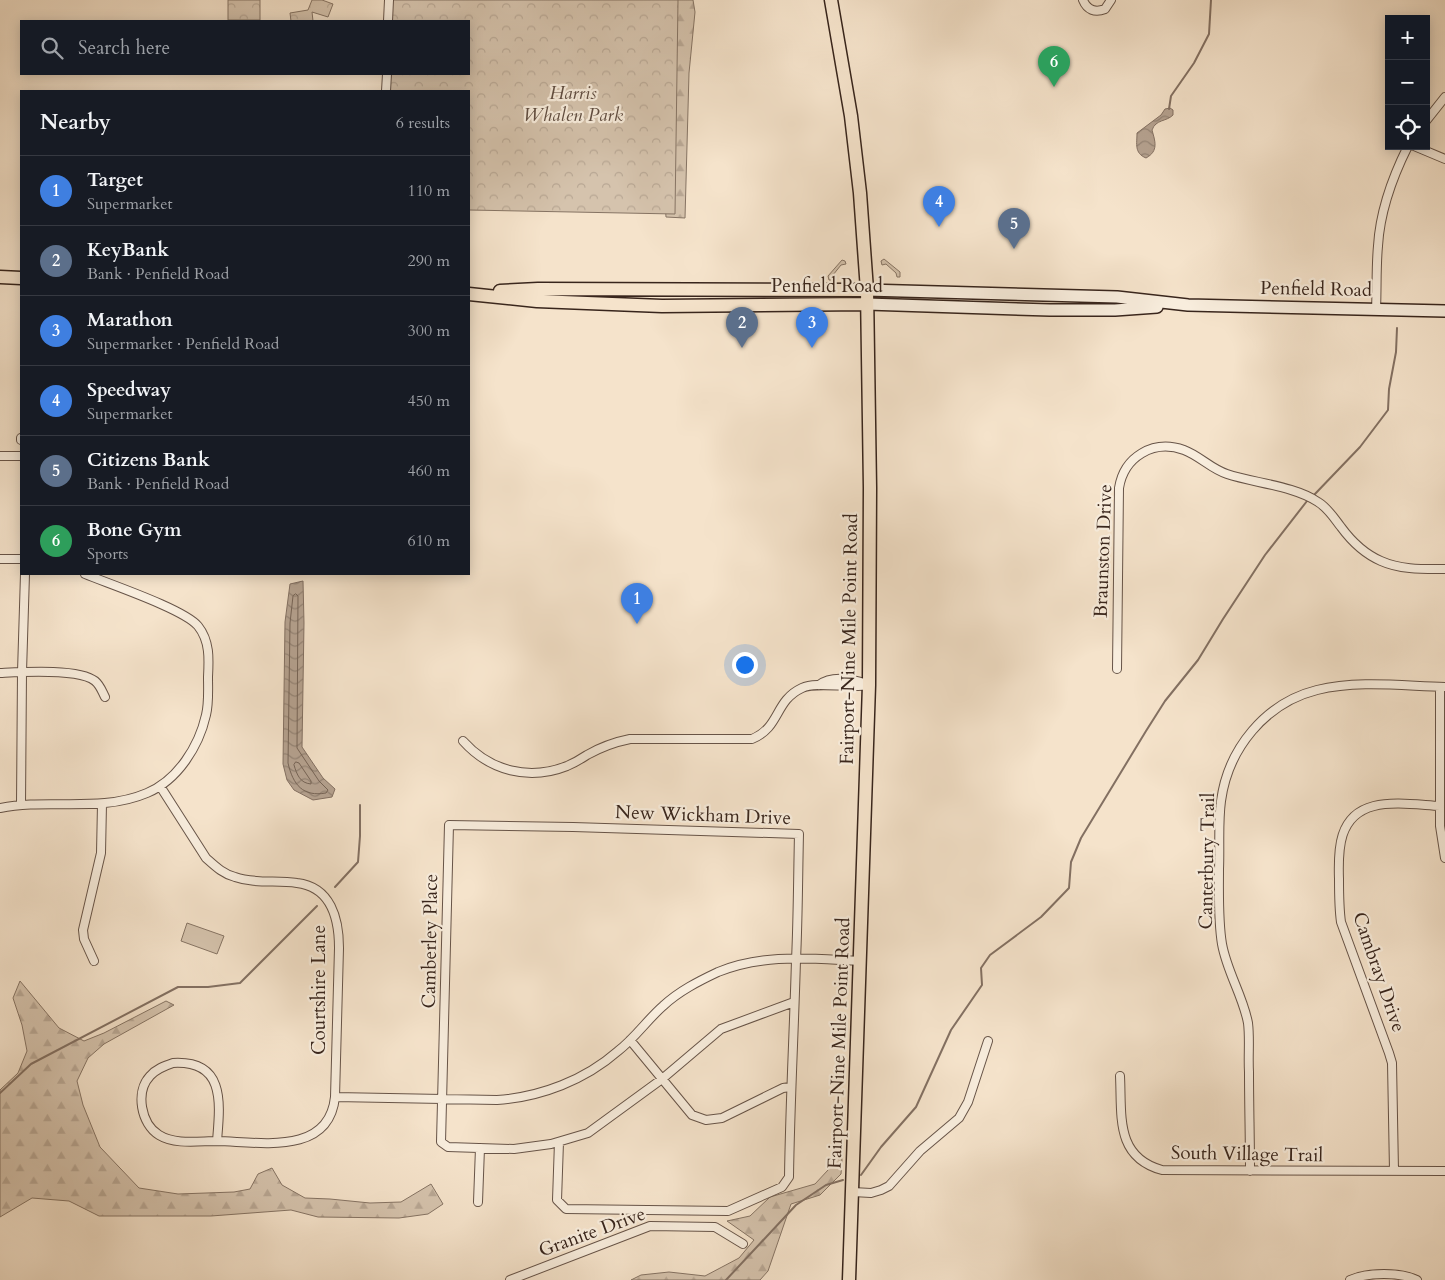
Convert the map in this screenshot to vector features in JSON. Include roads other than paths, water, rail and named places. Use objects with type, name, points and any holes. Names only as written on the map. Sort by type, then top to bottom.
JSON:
[{"type":"main road","name":"Fairport-Nine Mile Point Road","points":[[831,0],[851,116],[867,290],[870,488],[868,685],[849,1280]]},
{"type":"main road","points":[[0,277],[20,278]]},
{"type":"main road","name":"Penfield Road","points":[[470,293],[538,289],[867,290],[1117,297],[1186,305]]},
{"type":"main road","name":"Penfield Road","points":[[470,293],[537,302],[662,306],[867,304],[1106,310],[1186,305],[1445,311]]},
{"type":"street","points":[[388,20],[389,0]]},
{"type":"street","points":[[1083,0],[1088,8],[1096,11],[1105,9],[1111,0]]},
{"type":"street","points":[[386,90],[387,75]]},
{"type":"street","points":[[1430,116],[1445,97]]},
{"type":"street","points":[[1376,309],[1378,245],[1384,211],[1392,180],[1406,150]]},
{"type":"street","points":[[1424,150],[1445,159]]},
{"type":"street","name":"Braunston Drive","points":[[1117,669],[1119,488],[1124,470],[1129,463],[1151,449],[1168,447],[1183,450],[1228,475],[1289,490],[1312,498],[1326,508],[1356,544],[1382,562],[1404,568],[1445,569]]},
{"type":"street","points":[[0,456],[20,456]]},
{"type":"street","points":[[0,559],[20,559]]},
{"type":"street","points":[[21,805],[25,575]]},
{"type":"street","points":[[0,808],[21,805],[102,804],[147,793],[160,786],[176,773],[195,747],[202,730],[207,712],[209,651],[197,625],[182,613],[87,575]]},
{"type":"street","points":[[0,673],[78,673],[94,680],[100,686],[105,697]]},
{"type":"street","points":[[463,741],[488,762],[510,771],[533,774],[550,772],[569,766],[608,745],[630,739],[752,739],[767,731],[782,703],[789,696],[804,687],[819,685],[857,687],[868,685]]},
{"type":"street","name":"Canterbury Trail","points":[[1250,1171],[1248,1026],[1242,999],[1222,945],[1220,926],[1220,817],[1224,784],[1229,768],[1248,735],[1260,722],[1273,711],[1301,696],[1326,688],[1353,685],[1442,687]]},
{"type":"street","points":[[1442,687],[1440,806],[1441,840],[1445,858]]},
{"type":"street","name":"Courtshire Lane","points":[[160,786],[206,858],[224,873],[242,879],[298,883],[309,886],[324,897],[334,912],[338,924],[339,948],[334,1107],[331,1116],[317,1132],[307,1138],[282,1142],[179,1141],[168,1139],[158,1135],[145,1118],[142,1107],[144,1087],[149,1077],[165,1066],[182,1063],[198,1066],[211,1076],[217,1086],[219,1095],[217,1141]]},
{"type":"street","points":[[94,961],[84,939],[83,930],[101,853],[102,804]]},
{"type":"street","name":"Cambray Drive","points":[[1394,1171],[1392,1064],[1342,922],[1339,902],[1339,847],[1342,836],[1351,820],[1373,806],[1384,804],[1440,806]]},
{"type":"street","name":"Camberley Place","points":[[573,827],[449,825],[442,1099],[442,1142],[448,1147],[514,1149],[559,1142],[588,1133],[662,1079],[721,1029],[794,1002]]},
{"type":"street","name":"New Wickham Drive","points":[[559,1142],[557,1200],[566,1209],[728,1211],[782,1187],[789,1177],[790,1087],[799,834],[573,827]]},
{"type":"street","points":[[335,1096],[510,1099],[555,1088],[603,1063],[676,996],[720,972],[750,962],[796,958],[860,961]]},
{"type":"street","points":[[630,1040],[692,1115],[706,1120],[722,1118],[783,1088],[790,1087]]},
{"type":"street","points":[[853,1192],[871,1193],[889,1186],[920,1151],[958,1118],[968,1102],[988,1041]]},
{"type":"street","name":"South Village Trail","points":[[1120,1076],[1124,1135],[1128,1147],[1142,1162],[1151,1167],[1162,1170],[1445,1172]]},
{"type":"street","points":[[478,1202],[480,1148]]},
{"type":"street","name":"Granite Drive","points":[[510,1280],[650,1226],[715,1227],[743,1244]]},
{"type":"street","points":[[1350,1280],[1366,1275],[1401,1275],[1417,1280]]},
{"type":"water","points":[[1170,108],[1173,110],[1173,115],[1156,124],[1152,130],[1155,142],[1153,152],[1146,158],[1142,156],[1138,151],[1137,133],[1161,115],[1165,109]]},
{"type":"water","points":[[303,581],[302,747],[323,778],[335,789],[332,797],[313,800],[294,790],[287,780],[283,764],[285,622],[290,584]]},
{"type":"waterway","points":[[1169,109],[1171,96],[1194,63],[1209,34],[1211,0]]},
{"type":"waterway","points":[[1314,495],[1360,447],[1388,410],[1389,389],[1396,352],[1397,328]]},
{"type":"waterway","points":[[861,1175],[881,1147],[916,1107],[951,1030],[982,985],[981,968],[990,955],[1041,917],[1069,888],[1071,862],[1081,838],[1146,731],[1165,701],[1198,660],[1265,555],[1307,501]]},
{"type":"waterway","points":[[335,887],[358,862],[360,805]]},
{"type":"waterway","points":[[0,1093],[31,1064],[178,987],[208,987],[240,983],[317,906]]},
{"type":"waterway","points":[[726,1280],[796,1205],[826,1185],[843,1180]]},
{"type":"place","name":"Bone Gym","points":[[1054,87]]},
{"type":"place","name":"Speedway","points":[[939,227]]},
{"type":"place","name":"Citizens Bank","points":[[1014,249]]},
{"type":"place","name":"KeyBank","points":[[742,348]]},
{"type":"place","name":"Marathon","points":[[812,348]]},
{"type":"place","name":"Target","points":[[637,624]]},
{"type":"park label","name":"Harris Whalen Park","points":[[573,104]]}]
